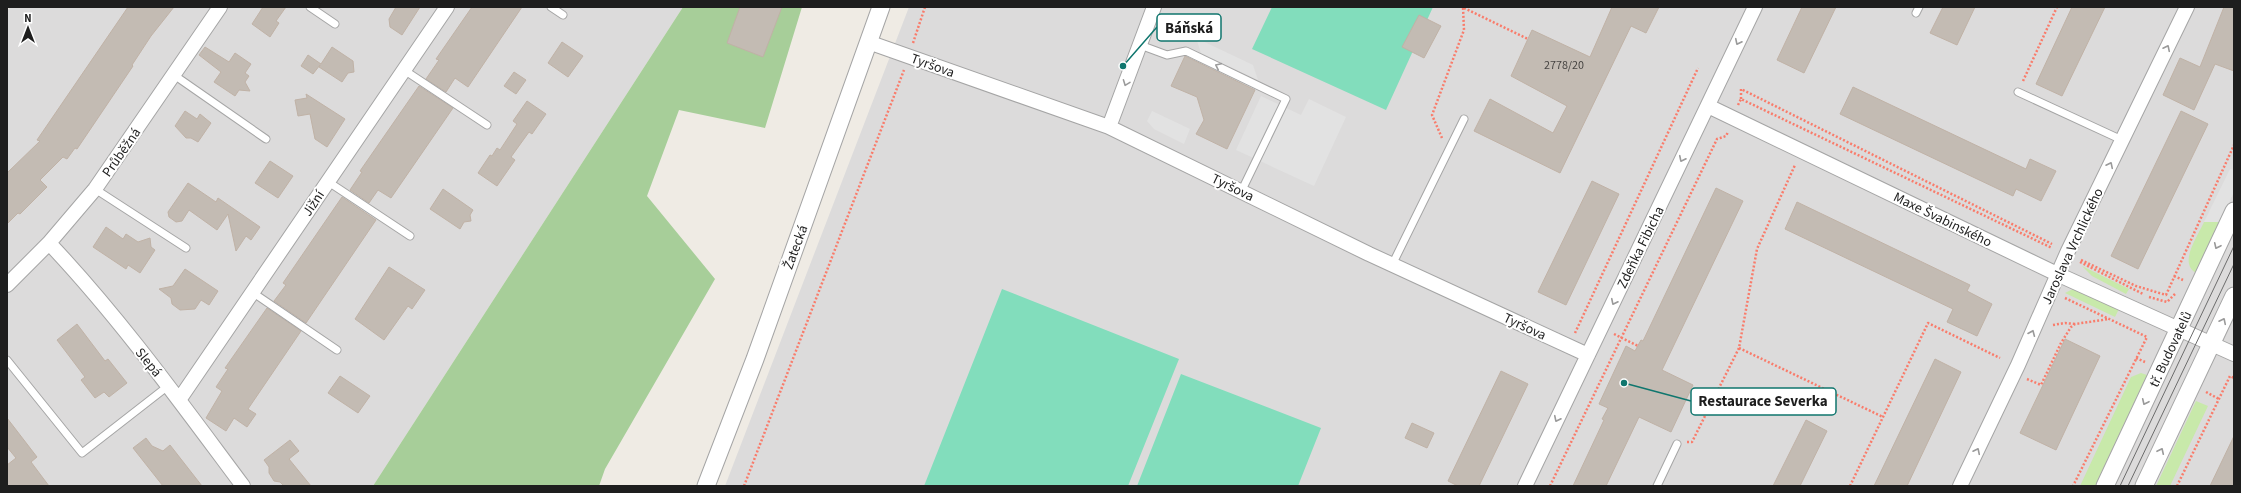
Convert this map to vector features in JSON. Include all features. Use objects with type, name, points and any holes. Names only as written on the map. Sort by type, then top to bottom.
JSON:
[{"type":"street","name":"Průběžná","points":[[7,285],[49,243],[95,189],[220,7]]},
{"type":"street","name":"Jižní","points":[[179,400],[447,7]]},
{"type":"street","name":"Žatecká","points":[[706,486],[755,359],[881,7]]},
{"type":"street","points":[[1109,127],[1154,7]]},
{"type":"street","name":"Zdeňka Fibicha","points":[[1525,486],[1755,7]]},
{"type":"street","name":"Jaroslava Vrchlického","points":[[1960,486],[2018,365],[2057,274],[2071,256],[2122,140],[2186,7]]},
{"type":"street","name":"Tyršova","points":[[868,42],[1109,127],[1392,265],[1588,355]]},
{"type":"street","name":"Maxe Švabinského","points":[[1708,106],[2057,274],[2234,354]]},
{"type":"street","name":"tř. Budovatelů","points":[[2105,486],[2234,211]]},
{"type":"street","name":"Slepá","points":[[49,243],[70,266],[168,386],[243,486]]},
{"type":"street","points":[[2144,486],[2234,296]]},
{"type":"lane","points":[[310,7],[335,24]]},
{"type":"lane","points":[[551,7],[563,15]]},
{"type":"lane","points":[[1140,44],[1167,55],[1186,51],[1286,99],[1241,192]]},
{"type":"lane","points":[[404,70],[487,125]]},
{"type":"lane","points":[[174,75],[266,139]]},
{"type":"lane","points":[[2018,92],[2122,140]]},
{"type":"lane","points":[[1392,265],[1464,119]]},
{"type":"lane","points":[[327,181],[410,236]]},
{"type":"lane","points":[[95,189],[186,248]]},
{"type":"lane","points":[[252,292],[337,350]]},
{"type":"lane","points":[[7,360],[82,453],[168,386]]},
{"type":"lane","points":[[1657,486],[1677,444]]},
{"type":"path","points":[[744,486],[909,56],[925,7]]},
{"type":"path","points":[[1450,148],[1440,135],[1432,115],[1464,30],[1464,7],[1528,39]]},
{"type":"path","points":[[2018,92],[2057,7]]},
{"type":"path","points":[[1568,346],[1698,68]]},
{"type":"path","points":[[1550,486],[1717,139],[1726,136],[1740,99],[1741,89],[2052,244]]},
{"type":"path","points":[[1740,99],[2136,286],[2166,295],[2234,145]]},
{"type":"path","points":[[1677,444],[1692,442],[1739,348],[1758,249],[1802,151]]},
{"type":"path","points":[[2071,256],[2148,297],[2167,302],[2182,287],[2195,293]]},
{"type":"path","points":[[2065,298],[2147,336],[2073,486]]},
{"type":"path","points":[[2048,326],[2110,319]]},
{"type":"path","points":[[1850,486],[1928,323],[2000,358]]},
{"type":"path","points":[[2026,378],[2041,385],[2065,334],[2075,324]]},
{"type":"path","points":[[1739,348],[1883,417]]},
{"type":"path","points":[[2177,486],[2230,376],[2234,378]]},
{"type":"path","points":[[2202,390],[2219,399]]},
{"type":"shaded area","points":[[10,7],[683,7],[373,486],[7,486],[7,11]]},
{"type":"shaded area","points":[[909,7],[2234,7],[2234,486],[725,486]]},
{"type":"shaded area","points":[[1196,38],[1253,65],[1258,80],[1201,53]]},
{"type":"shaded area","points":[[1261,96],[1301,115],[1309,99],[1346,117],[1314,186],[1236,150]]},
{"type":"shaded area","points":[[1152,111],[1190,129],[1184,144],[1154,129],[1147,121]]},
{"type":"shaded area","points":[[2230,169],[2234,170],[2234,192],[2220,222],[2204,222]]},
{"type":"green space","points":[[683,7],[802,7],[765,128],[679,110],[647,196],[715,279],[605,469],[599,486],[373,486]]},
{"type":"green space","points":[[1272,7],[1433,7],[1386,110],[1252,49]]},
{"type":"green space","points":[[2204,222],[2220,222],[2196,273],[2191,269],[2189,256]]},
{"type":"green space","points":[[2082,266],[2129,289],[2126,294],[2092,276]]},
{"type":"green space","points":[[1002,289],[1179,359],[1128,486],[924,486]]},
{"type":"green space","points":[[2073,289],[2119,309],[2115,317],[2065,293]]},
{"type":"green space","points":[[2141,373],[2147,375],[2095,486],[2080,486],[2131,377]]},
{"type":"green space","points":[[1181,374],[1321,428],[1298,486],[1137,486]]},
{"type":"green space","points":[[2196,401],[2208,406],[2170,486],[2156,486]]},
{"type":"building","points":[[128,7],[174,7],[151,36],[132,65],[133,66],[77,149],[75,148],[67,159],[63,157],[40,180],[47,187],[20,214],[18,213],[7,224],[7,173],[40,141],[37,140]]},
{"type":"building","points":[[263,7],[286,7],[276,21],[279,23],[270,37],[252,24]]},
{"type":"building","points":[[396,7],[420,7],[402,35],[390,27],[389,19]]},
{"type":"building","points":[[472,7],[522,7],[468,87],[455,78],[446,92],[426,79],[439,60],[436,59]]},
{"type":"building","points":[[740,7],[782,7],[763,57],[727,43]]},
{"type":"building","points":[[1612,7],[1659,7],[1646,33],[1631,26],[1560,173],[1474,131],[1490,99],[1553,133],[1567,106],[1511,76],[1532,30],[1590,57]]},
{"type":"building","points":[[1802,7],[1836,7],[1804,73],[1777,60]]},
{"type":"building","points":[[1943,7],[1975,7],[1957,45],[1930,33]]},
{"type":"building","points":[[2072,7],[2105,7],[2062,96],[2036,84]]},
{"type":"building","points":[[2224,7],[2234,7],[2234,71],[2215,64],[2194,110],[2163,95],[2180,58],[2200,67]]},
{"type":"building","points":[[1419,15],[1441,26],[1424,58],[1402,47]]},
{"type":"building","points":[[562,42],[583,56],[568,77],[548,63]]},
{"type":"building","points":[[205,47],[229,62],[235,53],[251,64],[245,73],[249,76],[245,82],[250,91],[239,90],[235,96],[214,82],[221,72],[199,55]]},
{"type":"building","points":[[332,47],[353,61],[354,72],[348,73],[342,82],[319,67],[320,65],[313,74],[301,66],[308,55],[321,64]]},
{"type":"building","points":[[1185,56],[1255,90],[1227,149],[1196,134],[1204,120],[1197,97],[1171,86]]},
{"type":"building","points":[[514,72],[526,80],[516,94],[504,86]]},
{"type":"building","points":[[419,86],[453,108],[391,198],[378,190],[369,203],[350,190],[362,172],[360,171]]},
{"type":"building","points":[[1853,87],[2026,169],[2030,159],[2056,171],[2041,201],[2016,189],[2013,196],[1840,114]]},
{"type":"building","points":[[306,94],[345,119],[327,147],[315,139],[310,114],[298,116],[295,100],[307,98]]},
{"type":"building","points":[[527,101],[546,114],[532,134],[529,132],[511,157],[515,160],[497,186],[478,173],[490,155],[492,156],[497,148],[500,150],[517,124],[513,121]]},
{"type":"building","points":[[185,111],[197,119],[200,114],[211,123],[198,142],[191,138],[186,138],[175,126]]},
{"type":"building","points":[[2181,111],[2208,124],[2138,269],[2111,256]]},
{"type":"building","points":[[270,161],[293,176],[278,198],[255,183]]},
{"type":"building","points":[[1592,181],[1619,194],[1566,305],[1538,292]]},
{"type":"building","points":[[188,183],[216,202],[218,198],[260,227],[251,240],[246,236],[236,251],[228,214],[217,230],[189,210],[182,221],[176,222],[169,217],[168,212]]},
{"type":"building","points":[[1716,188],[1743,201],[1662,370],[1693,385],[1671,432],[1639,417],[1606,486],[1573,486],[1604,420],[1602,419],[1608,408],[1599,404],[1626,346],[1635,351],[1641,340],[1643,341]]},
{"type":"building","points":[[443,189],[473,210],[470,215],[471,221],[464,222],[460,229],[430,209]]},
{"type":"building","points":[[342,197],[376,220],[306,323],[274,301],[286,285],[283,283]]},
{"type":"building","points":[[1797,202],[1970,285],[1967,291],[1992,304],[1977,336],[1947,322],[1953,309],[1785,229]]},
{"type":"building","points":[[106,227],[123,239],[126,234],[138,242],[150,238],[151,247],[155,250],[140,273],[128,265],[126,269],[93,247]]},
{"type":"building","points":[[389,267],[425,290],[412,309],[408,306],[384,340],[355,319]]},
{"type":"building","points":[[185,269],[218,291],[209,305],[201,300],[195,309],[180,310],[172,304],[171,298],[159,289],[173,286]]},
{"type":"building","points":[[267,308],[301,331],[248,409],[256,414],[247,427],[234,418],[226,431],[206,418],[222,391],[216,387],[228,369],[225,368]]},
{"type":"building","points":[[77,324],[105,361],[108,359],[127,383],[109,397],[104,392],[95,398],[81,380],[85,377],[57,340]]},
{"type":"building","points":[[2065,339],[2100,356],[2056,450],[2020,433]]},
{"type":"building","points":[[1935,359],[1961,372],[1907,486],[1874,486]]},
{"type":"building","points":[[1501,371],[1528,384],[1479,486],[1458,486],[1448,481]]},
{"type":"building","points":[[340,376],[370,396],[358,413],[328,393]]},
{"type":"building","points":[[7,418],[37,457],[31,462],[49,486],[7,486],[7,465],[16,458],[7,447]]},
{"type":"building","points":[[1806,420],[1827,431],[1800,486],[1773,486]]},
{"type":"building","points":[[1412,423],[1434,433],[1427,448],[1405,438]]},
{"type":"building","points":[[2234,436],[2234,486],[2210,486]]},
{"type":"building","points":[[146,438],[152,446],[163,451],[170,445],[202,486],[163,486],[133,448]]},
{"type":"building","points":[[290,440],[299,451],[289,459],[311,486],[284,486],[280,482],[274,481],[269,473],[269,467],[264,460]]},
{"type":"tram line","points":[[2120,486],[2234,246]]},
{"type":"tram line","points":[[2128,486],[2234,264]]},
{"type":"place","name":"Báňská","points":[[1123,66]]},
{"type":"place","name":"Restaurace Severka","points":[[1624,383]]}]
